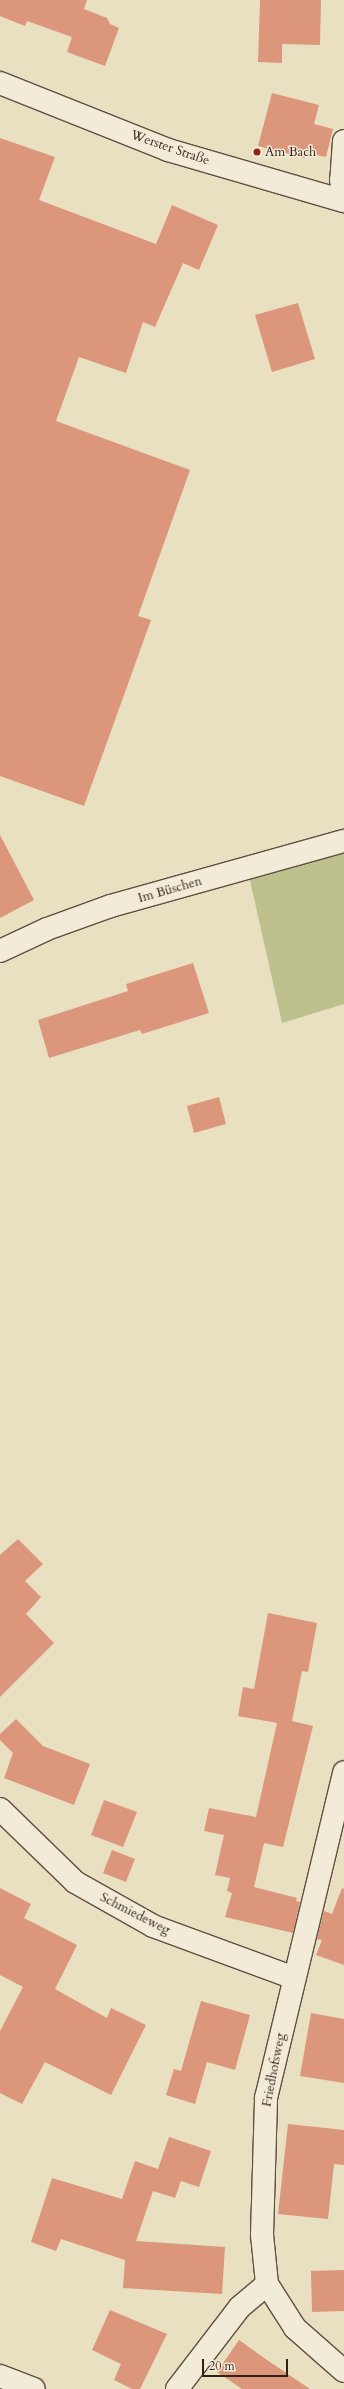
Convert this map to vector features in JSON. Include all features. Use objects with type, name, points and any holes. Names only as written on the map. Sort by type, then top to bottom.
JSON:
[{"type":"street","name":"Werster Straße","points":[[0,83],[168,150],[344,201]]},
{"type":"street","points":[[344,141],[341,180],[344,195]]},
{"type":"street","name":"Im Büschen","points":[[0,951],[47,929],[111,906],[344,841]]},
{"type":"street","name":"Friedhofsweg","points":[[267,2284],[262,2235],[266,2098],[344,1774]]},
{"type":"street","name":"Schmiedeweg","points":[[0,1809],[75,1882],[153,1926],[294,1978]]},
{"type":"street","points":[[177,2389],[240,2307],[267,2284],[295,2328],[344,2371]]},
{"type":"street","points":[[0,2376],[34,2389]]},
{"type":"green space","points":[[344,851],[344,1004],[282,1023],[249,876]]},
{"type":"building","points":[[0,0],[87,0],[84,9],[107,18],[110,24],[119,28],[105,66],[67,52],[72,37],[27,21],[25,26],[0,16]]},
{"type":"building","points":[[260,0],[321,0],[320,45],[282,44],[282,63],[258,62]]},
{"type":"building","points":[[272,93],[319,105],[314,124],[333,129],[326,157],[306,153],[305,158],[258,146]]},
{"type":"building","points":[[0,138],[55,157],[39,200],[156,244],[172,205],[218,225],[199,270],[183,263],[155,327],[143,322],[126,373],[79,357],[56,421],[190,470],[138,616],[151,620],[84,806],[0,776]]},
{"type":"building","points":[[298,303],[315,359],[272,372],[255,315]]},
{"type":"building","points":[[0,835],[34,900],[0,918]]},
{"type":"building","points":[[193,963],[209,1013],[142,1034],[140,1030],[49,1058],[38,1020],[128,991],[126,984]]},
{"type":"building","points":[[219,1097],[226,1124],[194,1133],[187,1106]]},
{"type":"building","points":[[18,1539],[43,1564],[25,1581],[41,1597],[26,1614],[54,1643],[0,1697],[0,1555]]},
{"type":"building","points":[[268,1613],[317,1623],[308,1672],[302,1671],[292,1721],[313,1726],[283,1847],[264,1843],[254,1887],[297,1898],[296,1901],[300,1902],[293,1933],[225,1917],[232,1893],[227,1891],[230,1878],[215,1875],[224,1835],[204,1831],[209,1808],[256,1817],[277,1723],[238,1716],[243,1687],[254,1689]]},
{"type":"building","points":[[16,1719],[43,1746],[90,1764],[74,1805],[4,1778],[13,1753],[0,1740],[0,1734]]},
{"type":"building","points":[[104,1800],[137,1812],[123,1847],[91,1835]]},
{"type":"building","points":[[112,1850],[135,1859],[126,1882],[103,1873]]},
{"type":"building","points":[[0,1888],[31,1904],[24,1918],[77,1945],[55,1989],[107,2018],[111,2008],[146,2025],[111,2095],[45,2062],[22,2104],[0,2093],[0,2031],[23,1987],[0,1975]]},
{"type":"building","points":[[342,1888],[344,1889],[344,1965],[316,1955],[322,1940],[317,1939],[324,1911],[332,1914]]},
{"type":"building","points":[[201,2001],[250,2015],[235,2070],[207,2062],[195,2104],[166,2095],[174,2069],[181,2071]]},
{"type":"building","points":[[311,2013],[344,2019],[344,2083],[300,2076]]},
{"type":"building","points":[[288,2124],[344,2130],[344,2165],[334,2164],[328,2219],[278,2214]]},
{"type":"building","points":[[169,2137],[211,2151],[199,2187],[181,2181],[175,2198],[153,2191],[136,2241],[225,2247],[222,2294],[123,2288],[125,2260],[61,2239],[56,2251],[31,2242],[52,2178],[122,2199],[135,2161],[158,2169]]},
{"type":"building","points":[[344,2270],[344,2311],[312,2312],[311,2271]]},
{"type":"building","points":[[110,2310],[167,2334],[140,2389],[132,2389],[114,2380],[121,2364],[92,2350]]},
{"type":"building","points":[[239,2340],[310,2389],[242,2389],[217,2372]]},
{"type":"place","name":"Am Bach","points":[[257,152]]}]
